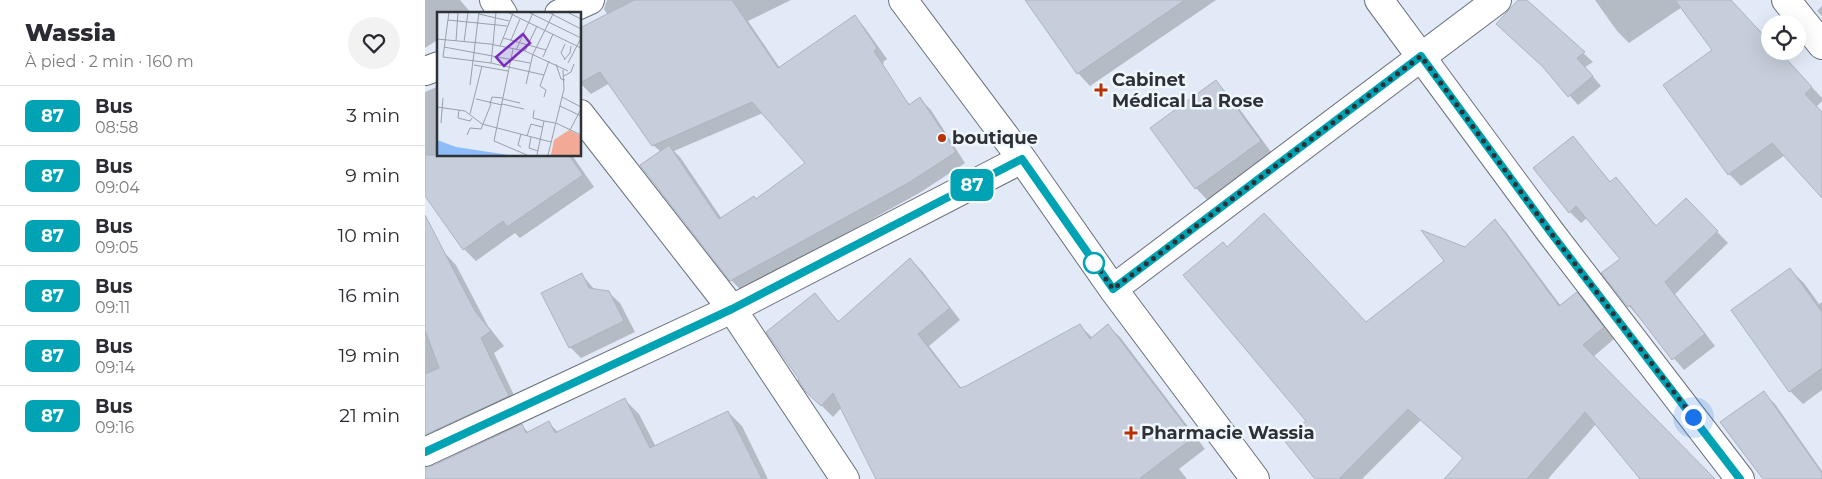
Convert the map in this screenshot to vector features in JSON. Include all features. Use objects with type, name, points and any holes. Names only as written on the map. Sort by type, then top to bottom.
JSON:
[{"type":"street","points":[[493,0],[502,12]]},
{"type":"street","points":[[563,12],[590,0]]},
{"type":"street","points":[[903,0],[1022,159],[1113,289],[1255,479]]},
{"type":"street","points":[[1379,0],[1551,233],[1740,479]]},
{"type":"street","points":[[1113,289],[1497,0]]},
{"type":"street","points":[[1786,0],[1822,45]]},
{"type":"street","points":[[425,71],[437,67]]},
{"type":"street","points":[[581,115],[732,309],[845,479]]},
{"type":"street","points":[[425,452],[732,309],[1022,159]]},
{"type":"building","points":[[634,0],[732,0],[778,68],[855,15],[877,48],[874,51],[909,105],[920,97],[956,152],[910,182],[730,281],[640,165],[669,145],[719,219],[754,196],[756,199],[805,163],[752,102],[652,146],[600,72],[581,82],[581,27]]},
{"type":"building","points":[[1025,0],[1185,0],[1077,74]]},
{"type":"building","points":[[1518,0],[1527,0],[1585,52],[1577,58],[1593,76],[1568,97],[1543,67],[1496,24]]},
{"type":"building","points":[[1675,0],[1731,0],[1761,32],[1761,60],[1787,60],[1812,87],[1805,94],[1822,112],[1822,198],[1772,143],[1728,175],[1663,85],[1712,50]]},
{"type":"building","points":[[1216,80],[1261,141],[1195,189],[1150,128]]},
{"type":"building","points":[[1573,136],[1610,182],[1616,177],[1656,226],[1686,198],[1718,231],[1665,282],[1705,334],[1672,360],[1630,305],[1628,307],[1601,273],[1620,259],[1576,206],[1569,213],[1533,168]]},
{"type":"building","points":[[425,155],[570,156],[583,175],[507,227],[503,221],[463,250],[425,196]]},
{"type":"building","points":[[1264,213],[1366,322],[1444,261],[1421,230],[1465,247],[1495,219],[1559,306],[1577,292],[1604,327],[1583,345],[1715,479],[1640,479],[1585,412],[1527,479],[1444,479],[1463,458],[1408,409],[1339,479],[1315,479],[1283,439],[1306,421],[1183,275],[1223,242],[1227,247]]},
{"type":"building","points":[[425,215],[475,311],[491,331],[481,338],[509,396],[425,435],[425,374],[439,368],[425,330]]},
{"type":"building","points":[[910,258],[950,308],[918,334],[960,388],[1080,324],[1090,339],[1108,324],[1194,437],[1139,479],[876,479],[833,393],[821,406],[806,392],[766,332],[815,293],[838,322]]},
{"type":"building","points":[[1790,268],[1822,312],[1822,368],[1789,392],[1731,310]]},
{"type":"building","points":[[582,273],[589,288],[609,291],[624,321],[569,348],[541,293]]},
{"type":"building","points":[[1764,391],[1822,473],[1822,479],[1763,479],[1720,422]]},
{"type":"building","points":[[625,398],[650,448],[728,411],[762,479],[425,479],[425,467],[432,466],[522,424],[526,433],[549,421],[555,433]]},
{"type":"bus line","name":"87","points":[[425,452],[732,309],[1022,159],[1113,289],[1421,56],[1551,233],[1740,479]]},
{"type":"place","name":"Cabinet Médical La Rose","points":[[1101,90]]},
{"type":"place","name":"boutique","points":[[942,138]]},
{"type":"place","name":"Pharmacie Wassia","points":[[1131,433]]},
{"type":"route","points":[[1094,263],[1090,256],[1113,289],[1421,56],[1551,233],[1693,417]]}]
